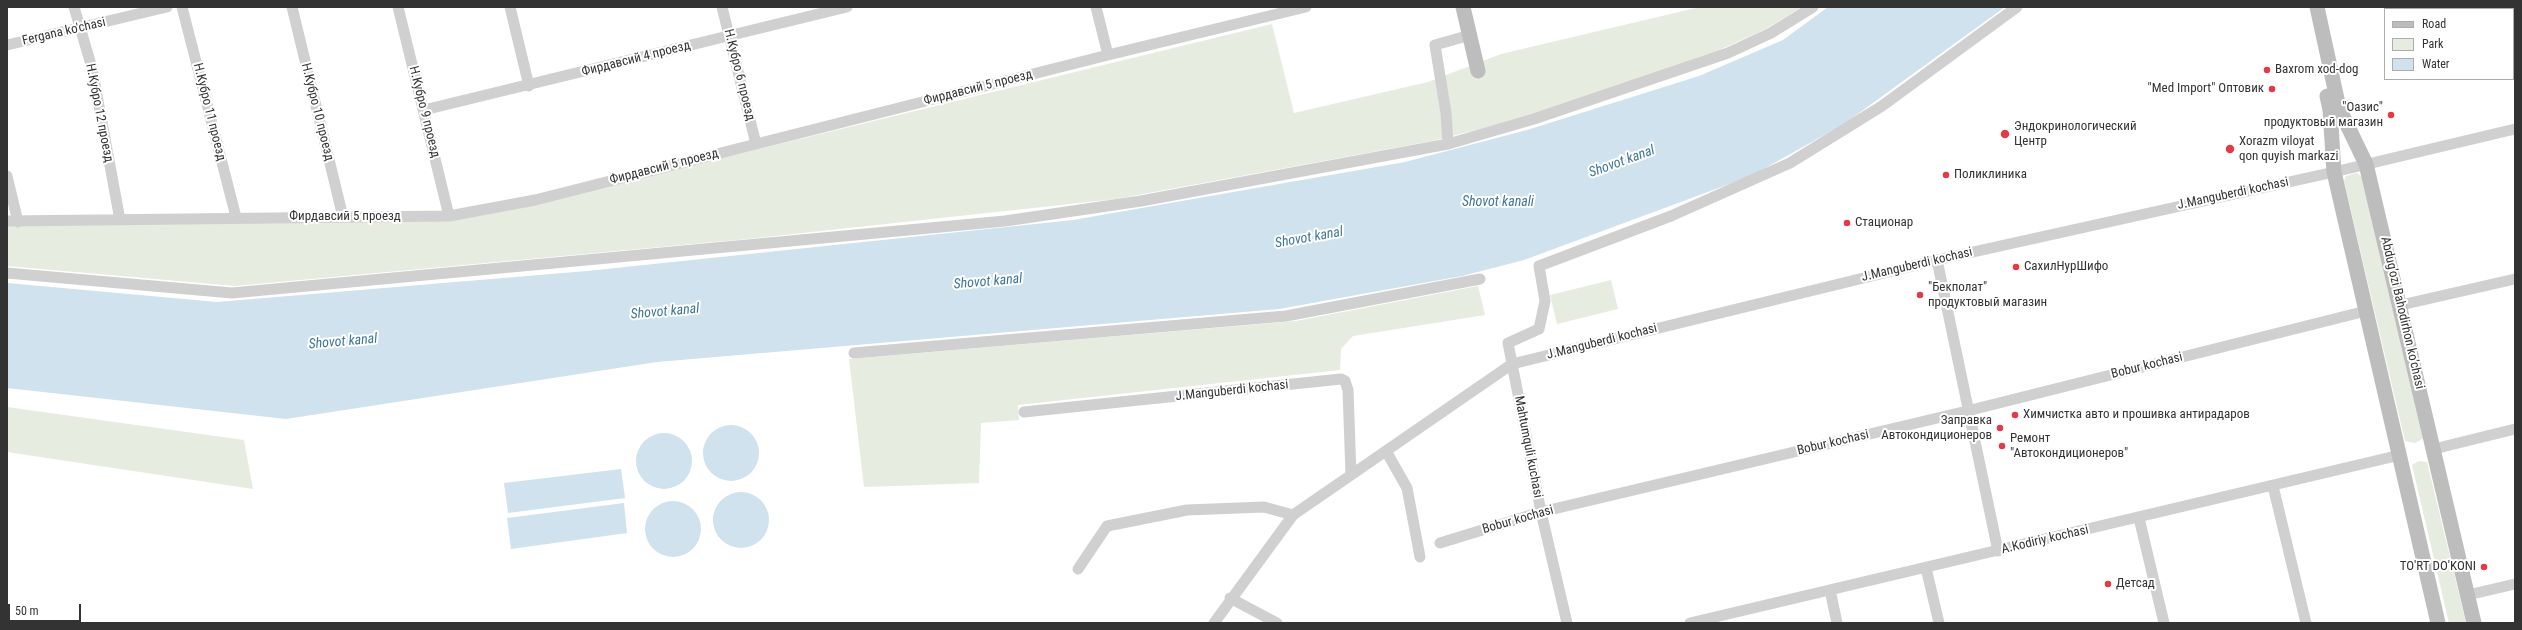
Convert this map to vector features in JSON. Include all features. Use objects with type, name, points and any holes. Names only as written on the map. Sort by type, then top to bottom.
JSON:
[{"type":"main road","points":[[1463,7],[1478,71]]},
{"type":"main road","points":[[2308,7],[2330,110],[2334,172],[2438,623]]},
{"type":"main road","name":"Abdug’ozi Bahodirhon ko’chasi","points":[[2317,7],[2339,108],[2366,164],[2401,305],[2474,623]]},
{"type":"street","name":"Н.Кубро 12 проезд","points":[[74,7],[92,68],[120,220]]},
{"type":"street","name":"Fergana ko'chasi","points":[[7,45],[167,7]]},
{"type":"street","name":"Н.Кубро 11 проезд","points":[[182,7],[236,217]]},
{"type":"street","name":"Н.Кубро 10 проезд","points":[[292,7],[343,217]]},
{"type":"street","name":"Н.Кубро 9 проезд","points":[[398,7],[449,216]]},
{"type":"street","points":[[510,7],[530,86]]},
{"type":"street","name":"Н.Кубро 6 проезд","points":[[722,7],[756,144]]},
{"type":"street","name":"Фирдавсий 4 проезд","points":[[424,110],[530,86],[847,7]]},
{"type":"street","points":[[1096,7],[1108,55]]},
{"type":"street","name":"Фирдавсий 5 проезд","points":[[7,221],[236,217],[449,216],[535,200],[1108,55],[1306,7]]},
{"type":"street","points":[[7,273],[232,293],[1005,221],[1141,201],[1448,144],[1534,119],[1728,53],[1771,33],[1814,7]]},
{"type":"street","name":"Mahtumquli kuchasi","points":[[1567,623],[1541,512],[1508,343],[1539,329],[1545,301],[1539,266],[1671,216],[1790,163],[1882,106],[2017,7]]},
{"type":"street","points":[[1448,144],[1446,113],[1435,45],[1470,35]]},
{"type":"street","name":"J.Manguberdi kochasi","points":[[1214,623],[1230,598],[1293,515],[1512,364],[1937,260],[2334,172],[2515,129]]},
{"type":"street","points":[[7,176],[18,222]]},
{"type":"street","points":[[1937,260],[1967,411],[1998,551]]},
{"type":"street","points":[[854,352],[1286,316],[1480,279]]},
{"type":"street","points":[[2401,305],[2515,279]]},
{"type":"street","name":"Bobur kochasi","points":[[1440,543],[1541,512],[1967,411],[2366,311]]},
{"type":"street","name":"J.Manguberdi kochasi","points":[[1024,412],[1341,379],[1345,381],[1348,390],[1351,476]]},
{"type":"street","points":[[2434,448],[2515,429]]},
{"type":"street","points":[[1386,451],[1407,488],[1420,557]]},
{"type":"street","name":"A.Kodiriy kochasi","points":[[1690,623],[1715,620],[1830,590],[2400,455]]},
{"type":"street","points":[[2273,486],[2306,623]]},
{"type":"street","points":[[1078,569],[1107,526],[1187,510],[1264,507],[1293,515]]},
{"type":"street","points":[[2138,518],[2164,623]]},
{"type":"street","points":[[1926,568],[1939,623]]},
{"type":"street","points":[[2468,594],[2515,584]]},
{"type":"street","points":[[1830,590],[1837,623]]},
{"type":"street","points":[[1230,598],[1277,623]]},
{"type":"green space","points":[[1700,7],[1802,7],[1766,29],[1719,50],[1531,116],[1432,141],[1116,199],[747,239],[235,286],[7,266],[7,223],[354,219],[521,207],[1272,24],[1294,113],[1428,82],[1501,54]]},
{"type":"green space","points":[[2357,173],[2362,177],[2424,438],[2415,443],[2405,441],[2344,181],[2346,176]]},
{"type":"green space","points":[[1611,280],[1618,309],[1557,324],[1550,295]]},
{"type":"green space","points":[[1478,286],[1485,315],[1353,336],[1341,349],[1340,370],[1018,405],[1019,420],[981,423],[979,483],[864,487],[849,359],[1296,321]]},
{"type":"green space","points":[[7,407],[244,440],[253,489],[7,452]]},
{"type":"green space","points":[[2419,461],[2427,462],[2466,623],[2449,623],[2412,465]]},
{"type":"water","name":"Shovot kanali","points":[[1828,7],[2005,7],[1844,124],[1751,176],[1524,260],[1462,276],[1279,309],[657,362],[286,419],[7,388],[7,283],[217,302],[587,271],[1073,220],[1405,162],[1527,130],[1699,76],[1783,40]]},
{"type":"water","points":[[731,425],[742,427],[751,433],[757,442],[759,453],[757,464],[751,473],[742,479],[731,481],[720,479],[711,473],[705,464],[703,453],[705,442],[711,433],[720,427]]},
{"type":"water","points":[[664,433],[675,435],[684,441],[690,450],[692,461],[690,472],[684,481],[675,487],[664,489],[653,487],[644,481],[638,472],[636,461],[638,450],[644,441],[653,435]]},
{"type":"water","points":[[621,469],[625,498],[508,513],[504,483]]},
{"type":"water","points":[[741,492],[752,494],[761,500],[767,509],[769,520],[767,531],[761,540],[752,546],[741,548],[730,546],[721,540],[715,531],[713,520],[715,509],[721,500],[730,494]]},
{"type":"water","points":[[673,501],[684,503],[693,509],[699,518],[701,529],[699,540],[693,549],[684,555],[673,557],[662,555],[653,549],[647,540],[645,529],[647,518],[653,509],[662,503]]},
{"type":"water","points":[[624,503],[627,533],[511,549],[507,518]]},
{"type":"place","name":"Baxrom xod-dog","points":[[2267,70]]},
{"type":"place","name":"\"Med Import\" Оптовик","points":[[2272,89]]},
{"type":"place","name":"\"Оазис\" продуктовый магазин","points":[[2391,115]]},
{"type":"place","name":"Эндокринологический Центр","points":[[2005,134]]},
{"type":"place","name":"Xorazm viloyat qon quyish markazi","points":[[2230,149]]},
{"type":"place","name":"Поликлиника","points":[[1946,175]]},
{"type":"place","name":"Стационар","points":[[1847,223]]},
{"type":"place","name":"СахилНурШифо","points":[[2016,267]]},
{"type":"place","name":"\"Бекполат\" продуктовый магазин","points":[[1920,295]]},
{"type":"place","name":"Химчистка авто и прошивка антирадаров","points":[[2015,415]]},
{"type":"place","name":"Заправка Автокондиционеров","points":[[2000,428]]},
{"type":"place","name":"Ремонт \"Автокондиционеров\"","points":[[2002,446]]},
{"type":"place","name":"TO'RT DO'KONI","points":[[2484,567]]},
{"type":"place","name":"Детсад","points":[[2108,584]]},
{"type":"water label","name":"Shovot kanal","points":[[1622,162]]},
{"type":"water label","name":"Shovot kanal","points":[[1309,238]]},
{"type":"water label","name":"Shovot kanal","points":[[988,282]]},
{"type":"water label","name":"Shovot kanal","points":[[665,312]]},
{"type":"water label","name":"Shovot kanal","points":[[343,342]]}]
